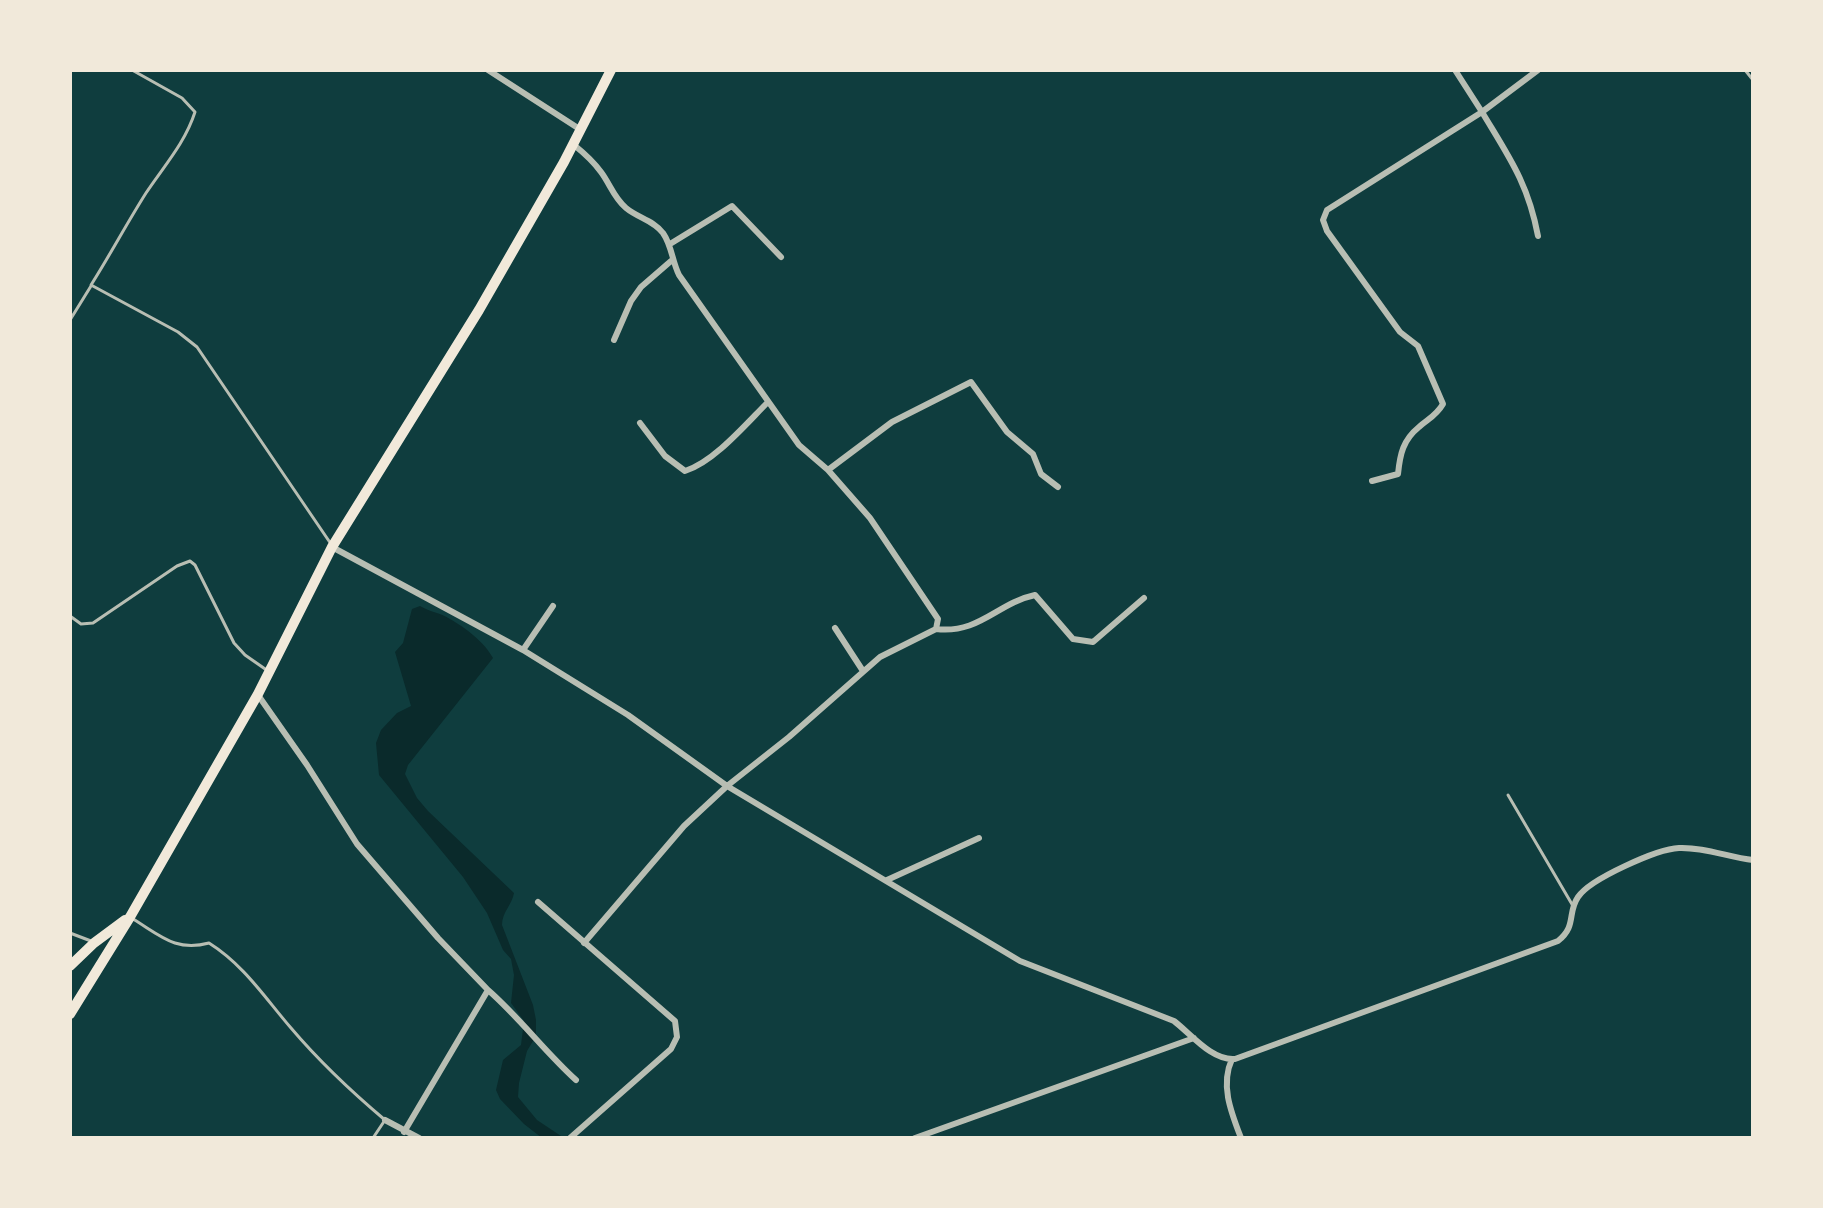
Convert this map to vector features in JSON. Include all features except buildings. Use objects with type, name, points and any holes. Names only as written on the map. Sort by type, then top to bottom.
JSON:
[{"type":"highway","points":[[70,1014],[130,917],[258,694],[332,547],[479,310],[574,145],[611,70]]},
{"type":"highway","points":[[70,966],[94,943],[130,917]]},
{"type":"street","points":[[488,70],[581,130]]},
{"type":"street","points":[[1455,70],[1522,178],[1538,236]]},
{"type":"street","points":[[1372,481],[1398,474],[1404,443],[1419,427],[1437,415],[1443,404],[1418,346],[1400,332],[1327,231],[1323,220],[1327,210],[1482,112],[1538,70]]},
{"type":"street","points":[[574,145],[602,173],[616,199],[630,212],[660,229],[670,244],[671,261],[768,402],[799,445],[828,470],[870,518],[938,619],[936,629]]},
{"type":"street","points":[[670,244],[732,206],[781,257]]},
{"type":"street","points":[[614,340],[631,301],[641,287],[671,261]]},
{"type":"street","points":[[828,470],[892,422],[971,382],[1007,432],[1033,454],[1041,474],[1058,487]]},
{"type":"street","points":[[640,423],[665,456],[685,471],[694,468],[734,437],[768,402]]},
{"type":"street","points":[[332,547],[523,650],[628,715],[727,786],[1020,961],[1174,1021],[1219,1056],[1232,1059],[1558,941],[1567,934],[1573,922],[1573,906],[1579,895],[1593,883],[1650,856],[1676,848],[1699,849],[1731,858],[1753,860]]},
{"type":"street","points":[[584,943],[684,826],[880,657],[936,629],[954,631],[970,627],[990,618],[1019,598],[1035,595],[1073,639],[1093,642],[1144,598]]},
{"type":"street","points":[[523,650],[553,606]]},
{"type":"street","points":[[835,628],[863,671]]},
{"type":"street","points":[[258,694],[357,844],[438,938],[523,1022],[550,1057],[576,1080]]},
{"type":"street","points":[[887,880],[979,838]]},
{"type":"street","points":[[538,902],[675,1021],[677,1037],[671,1049],[570,1138]]},
{"type":"street","points":[[404,1132],[488,990]]},
{"type":"street","points":[[915,1138],[1194,1038]]},
{"type":"street","points":[[1232,1059],[1226,1073],[1227,1091],[1241,1138]]},
{"type":"street","points":[[385,1120],[419,1138]]},
{"type":"lane","points":[[70,320],[146,193],[169,162],[195,112],[182,98],[132,70]]},
{"type":"lane","points":[[1745,70],[1753,80]]},
{"type":"lane","points":[[91,285],[178,332],[197,347],[332,547]]},
{"type":"lane","points":[[70,616],[83,625],[93,623],[177,566],[190,561],[195,565],[240,651],[269,672]]},
{"type":"lane","points":[[1508,795],[1573,906]]},
{"type":"lane","points":[[130,917],[178,946],[192,948],[209,943],[229,956],[293,1031],[385,1120],[373,1138]]},
{"type":"lane","points":[[70,933],[94,943]]},
{"type":"water","points":[[420,606],[462,627],[480,641],[493,658],[408,765],[405,774],[417,798],[428,811],[514,893],[502,925],[536,1020],[536,1036],[527,1051],[518,1097],[537,1120],[564,1138],[542,1138],[500,1099],[496,1090],[503,1060],[521,1045],[524,1021],[511,1003],[514,975],[511,959],[503,950],[487,913],[463,877],[379,775],[376,743],[381,730],[397,713],[411,706],[395,652],[403,643],[412,609]]}]
